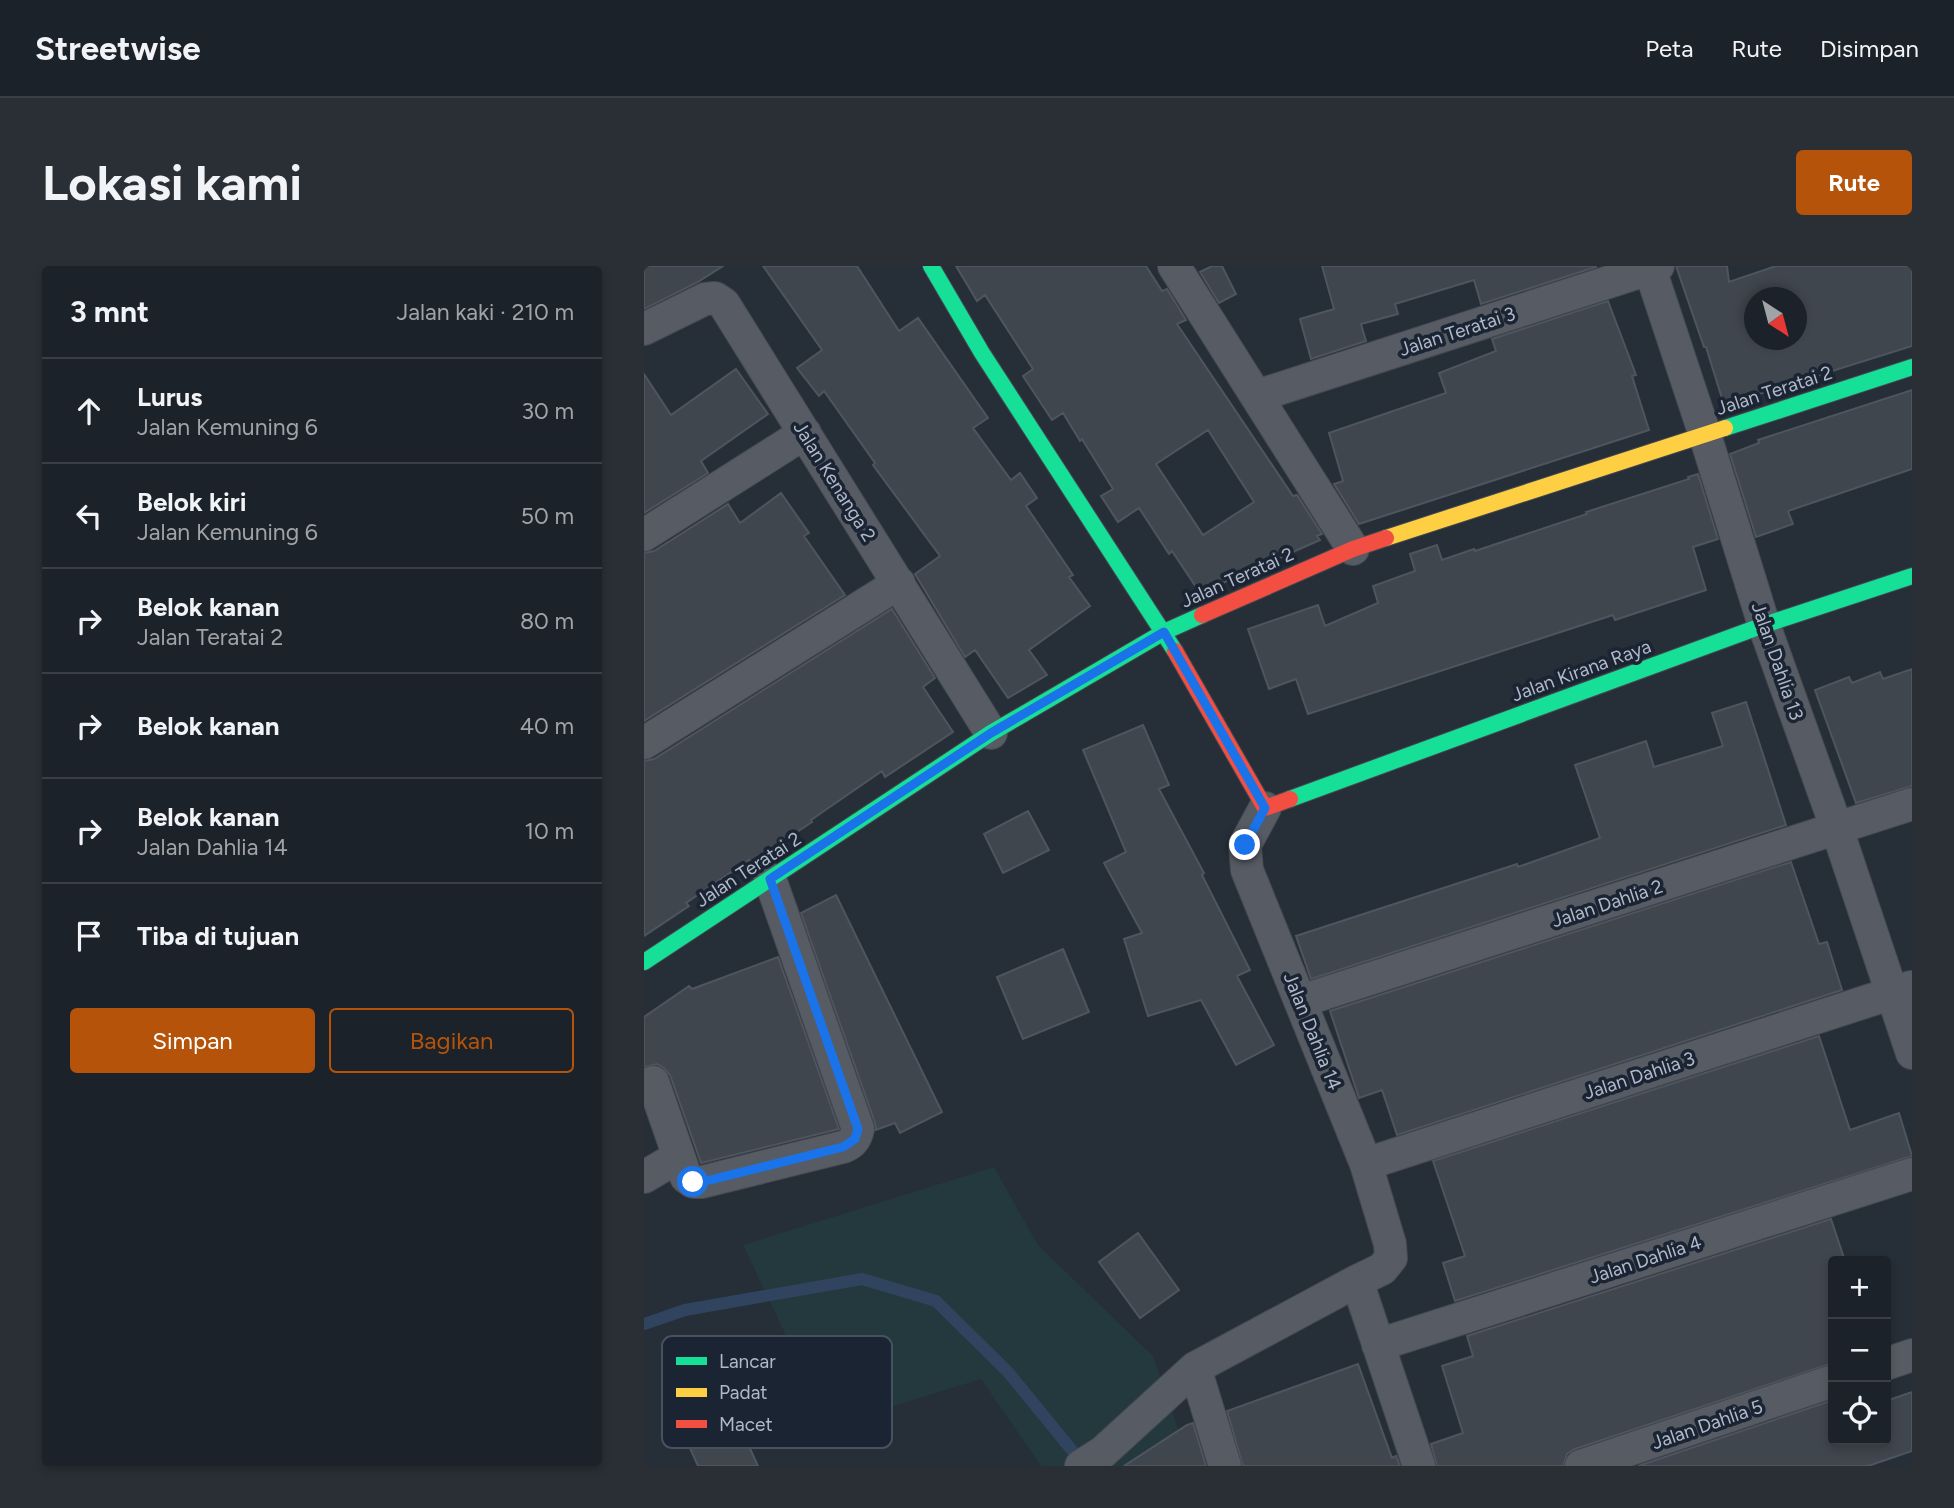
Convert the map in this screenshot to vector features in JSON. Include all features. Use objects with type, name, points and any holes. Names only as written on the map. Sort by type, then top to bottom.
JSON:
[{"type":"street","points":[[931,266],[982,354],[1164,632],[1265,808]]},
{"type":"street","points":[[1174,266],[1353,549]]},
{"type":"street","name":"Jalan Teratai 3","points":[[1257,396],[1652,267]]},
{"type":"street","name":"Jalan Dahlia 13","points":[[1652,267],[1764,625],[1837,829],[1902,990],[1912,1054]]},
{"type":"street","name":"Jalan Kenanga 2","points":[[644,329],[705,299],[715,298],[724,304],[991,733]]},
{"type":"street","name":"Jalan Teratai 2","points":[[644,962],[991,733],[1164,632],[1353,549],[1912,367]]},
{"type":"street","points":[[644,535],[805,432]]},
{"type":"street","name":"Jalan Kirana Raya","points":[[1265,808],[1764,625],[1912,576]]},
{"type":"street","points":[[644,743],[899,583]]},
{"type":"street","name":"Jalan Dahlia 2","points":[[1301,1002],[1912,804]]},
{"type":"street","name":"Jalan Dahlia 14","points":[[1265,808],[1245,845],[1247,870],[1366,1164],[1390,1244],[1391,1258],[1382,1269],[1357,1281]]},
{"type":"street","points":[[653,1083],[686,1177],[693,1182],[843,1147],[850,1144],[857,1135],[858,1129],[770,879]]},
{"type":"street","name":"Jalan Dahlia 3","points":[[1366,1164],[1902,990]]},
{"type":"street","points":[[644,1177],[678,1157]]},
{"type":"street","name":"Jalan Dahlia 4","points":[[1378,1345],[1912,1174]]},
{"type":"street","points":[[1081,1466],[1103,1451],[1195,1368],[1357,1281],[1419,1466]]},
{"type":"street","points":[[1891,1362],[1912,1355]]},
{"type":"street","points":[[1195,1368],[1225,1466]]},
{"type":"street","name":"Jalan Dahlia 5","points":[[1581,1466],[1830,1382]]},
{"type":"green space","points":[[994,1167],[1038,1245],[1153,1356],[1191,1466],[1041,1466],[981,1379],[892,1407],[892,1336],[786,1336],[743,1245]]},
{"type":"building","points":[[644,266],[723,266],[698,282],[644,309]]},
{"type":"building","points":[[763,266],[857,266],[899,331],[918,318],[988,418],[973,428],[1011,480],[1020,473],[1037,498],[1026,506],[1073,575],[1069,577],[1090,606],[1029,650],[1047,675],[1008,698],[975,650],[965,657],[915,574],[940,556],[873,465],[875,463],[824,391],[819,396],[797,368],[822,350]]},
{"type":"building","points":[[956,266],[1146,266],[1162,291],[1167,289],[1186,320],[1177,324],[1293,496],[1297,495],[1322,534],[1317,536],[1320,540],[1200,593],[1172,551],[1169,554],[1139,508],[1118,522],[1101,496],[1113,489],[1082,439],[1080,441],[1063,413],[1052,420],[1023,376],[1033,369],[985,295],[977,301]],"holes":[[[1208,430],[1254,502],[1203,535],[1156,464]]]},
{"type":"building","points":[[1212,266],[1222,266],[1236,294],[1219,303],[1200,272]]},
{"type":"building","points":[[1322,266],[1596,267],[1481,304],[1474,280],[1395,304],[1398,314],[1361,324],[1366,341],[1311,359],[1300,319],[1334,309]]},
{"type":"building","points":[[1676,266],[1727,266],[1729,282],[1776,266],[1912,266],[1912,346],[1724,405]]},
{"type":"building","points":[[1608,301],[1636,375],[1632,376],[1649,430],[1359,524],[1334,484],[1343,481],[1329,433],[1446,393],[1439,373],[1496,351],[1492,339]]},
{"type":"building","points":[[736,369],[768,414],[701,461],[708,473],[644,513],[644,374],[671,415]]},
{"type":"building","points":[[1912,390],[1912,469],[1788,511],[1793,524],[1756,537],[1730,454],[1759,443],[1758,440]]},
{"type":"building","points":[[1698,474],[1718,539],[1693,547],[1706,590],[1615,620],[1613,615],[1308,714],[1296,679],[1269,689],[1248,629],[1318,605],[1325,626],[1378,603],[1373,586],[1415,571],[1410,554],[1437,545],[1442,560],[1474,549],[1475,551]]},
{"type":"building","points":[[781,493],[809,533],[804,536],[845,595],[644,721],[644,553],[654,551],[728,504],[740,523]]},
{"type":"building","points":[[892,609],[935,678],[923,687],[953,732],[885,777],[882,771],[811,820],[812,822],[751,863],[749,860],[686,903],[689,906],[644,936],[644,761],[654,759]]},
{"type":"building","points":[[1912,669],[1912,786],[1856,803],[1815,690],[1849,677],[1852,683],[1880,672],[1883,679]]},
{"type":"building","points":[[1746,702],[1786,825],[1311,979],[1296,936],[1517,864],[1518,867],[1600,838],[1575,765],[1646,741],[1654,767],[1723,746],[1712,713]]},
{"type":"building","points":[[1143,725],[1169,785],[1159,789],[1204,873],[1202,875],[1250,970],[1237,976],[1274,1045],[1236,1065],[1201,1000],[1148,1016],[1124,939],[1142,933],[1104,863],[1126,852],[1083,750]]},
{"type":"building","points":[[1028,811],[1049,850],[1003,873],[984,834]]},
{"type":"building","points":[[1791,862],[1819,944],[1827,942],[1842,990],[1397,1135],[1382,1090],[1359,1098],[1330,1011]]},
{"type":"building","points":[[836,895],[942,1112],[900,1133],[895,1123],[876,1130],[801,913]]},
{"type":"building","points":[[1063,949],[1089,1012],[1023,1039],[997,977]]},
{"type":"building","points":[[778,957],[839,1129],[701,1163],[670,1075],[657,1064],[644,1067],[644,1017],[689,986],[692,989]]},
{"type":"building","points":[[1819,1036],[1850,1130],[1899,1113],[1912,1156],[1455,1301],[1443,1263],[1465,1256],[1433,1161]]},
{"type":"building","points":[[1831,1219],[1843,1256],[1828,1256],[1828,1365],[1575,1449],[1567,1454],[1563,1466],[1437,1466],[1431,1444],[1463,1433],[1442,1366],[1473,1356],[1467,1336]]},
{"type":"building","points":[[1138,1233],[1179,1290],[1140,1318],[1099,1262]]},
{"type":"building","points":[[1358,1364],[1392,1458],[1396,1456],[1400,1466],[1243,1466],[1227,1411]]},
{"type":"building","points":[[1912,1392],[1912,1451],[1868,1466],[1638,1466],[1828,1402],[1828,1445],[1891,1445],[1891,1399]]},
{"type":"building","points":[[1193,1423],[1206,1466],[1124,1466],[1187,1425]]},
{"type":"building","points":[[690,1448],[750,1448],[758,1466],[698,1466]]},
{"type":"waterway","points":[[644,1324],[685,1310],[862,1279],[936,1301],[1008,1372],[1084,1465]]},
{"type":"traffic: fast","points":[[931,266],[982,353],[1175,651]]},
{"type":"traffic: fast","points":[[1725,428],[1912,367]]},
{"type":"traffic: fast","points":[[1290,799],[1764,625],[1912,576]]},
{"type":"traffic: fast","points":[[644,962],[991,733],[1164,632],[1202,615]]},
{"type":"traffic: slow","points":[[1386,538],[1725,428]]},
{"type":"traffic: jam","points":[[1202,615],[1353,549],[1386,538]]},
{"type":"traffic: jam","points":[[1175,651],[1265,808],[1290,799]]},
{"type":"route","points":[[693,1182],[843,1147],[855,1139],[858,1129],[770,879],[991,733],[1164,632],[1265,808],[1245,845]]}]
